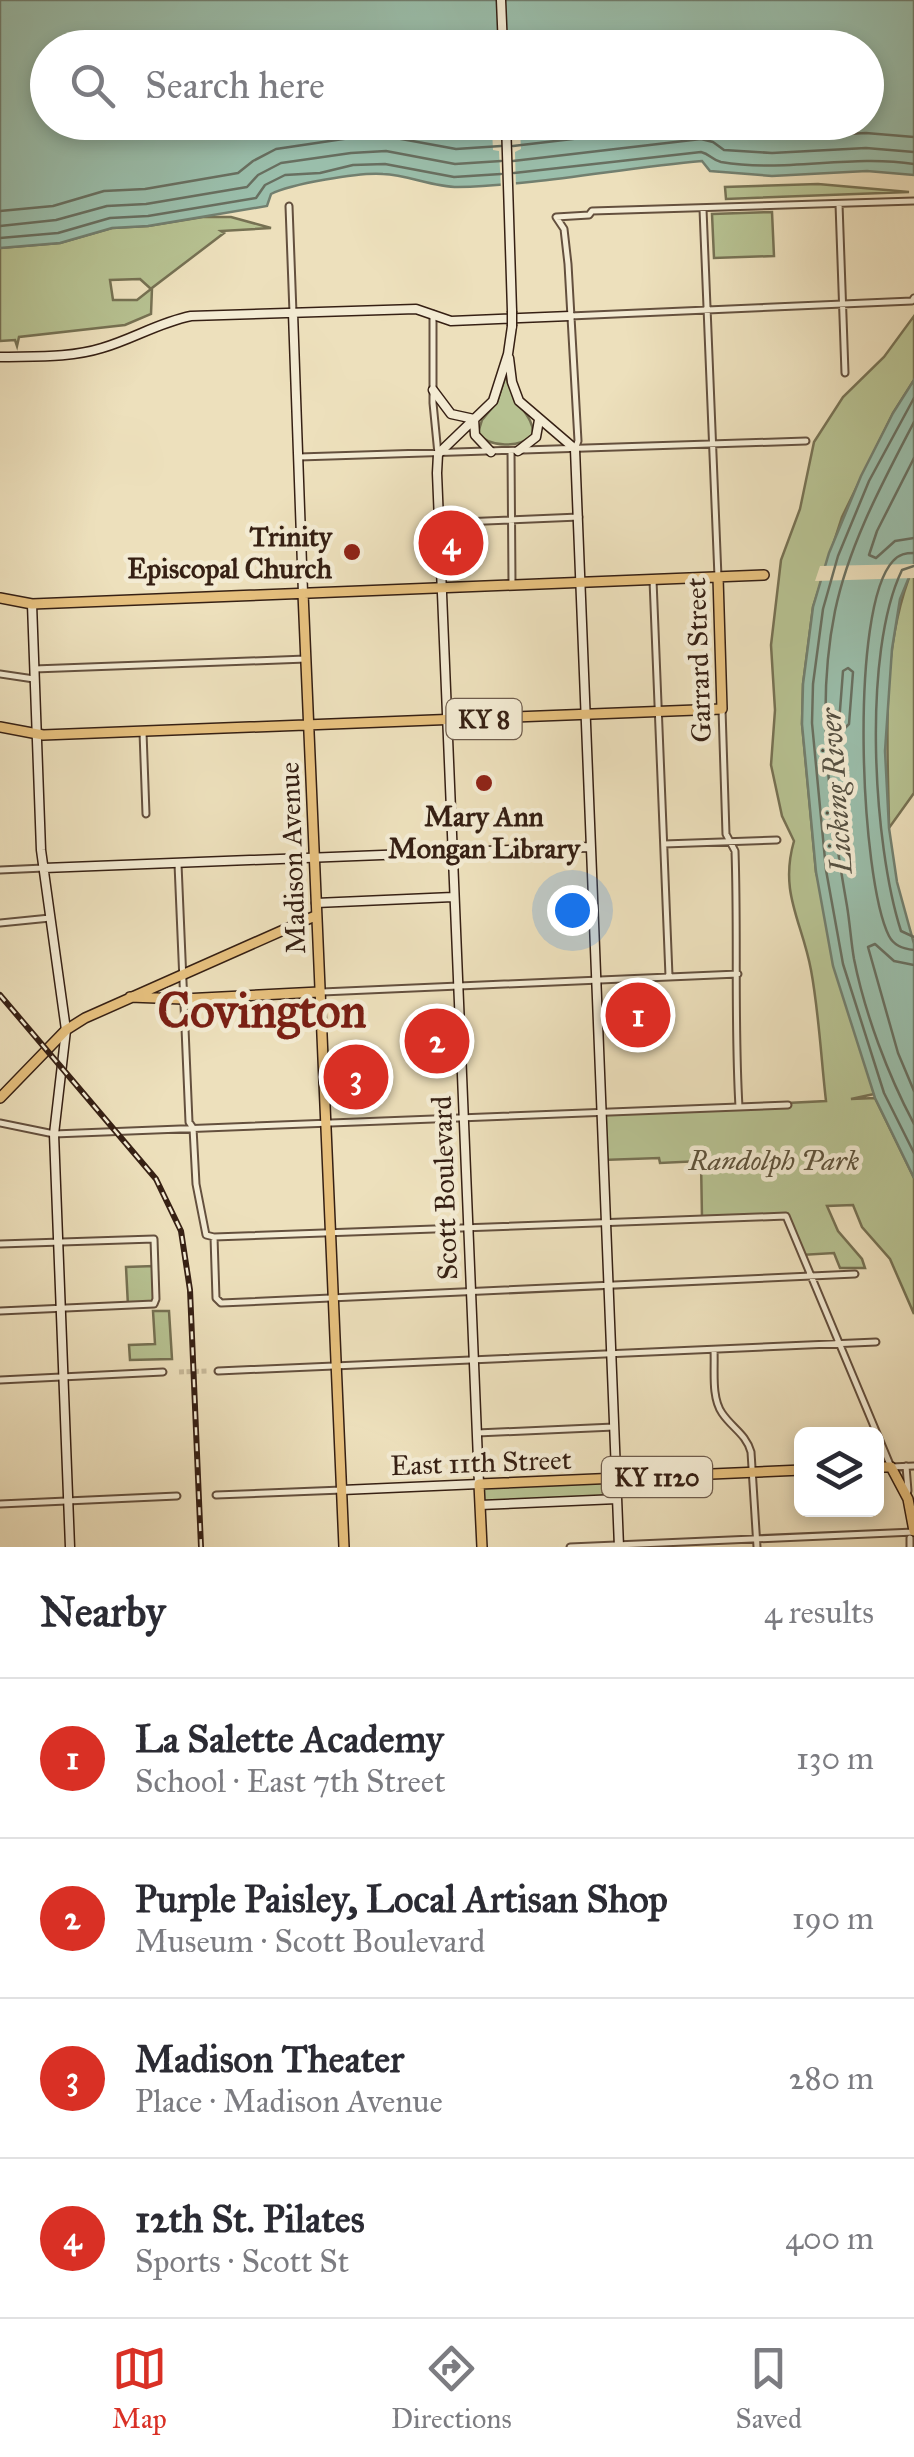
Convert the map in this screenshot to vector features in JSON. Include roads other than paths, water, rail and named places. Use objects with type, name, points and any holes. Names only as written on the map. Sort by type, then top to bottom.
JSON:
[{"type":"main road","points":[[501,0],[502,30]]},
{"type":"main road","points":[[438,522],[438,454],[493,401],[508,354],[512,310],[507,140]]},
{"type":"main road","points":[[0,357],[80,353],[124,340],[169,320],[192,316],[416,309],[451,320],[570,316]]},
{"type":"main road","name":"Madison Avenue","points":[[293,312],[344,1547]]},
{"type":"main road","points":[[508,354],[519,401],[575,449],[619,1546]]},
{"type":"main road","points":[[433,390],[451,414],[474,419]]},
{"type":"main road","points":[[474,419],[474,435],[491,452]]},
{"type":"main road","points":[[514,451],[534,440],[539,420]]},
{"type":"main road","name":"Scott Boulevard","points":[[438,522],[482,1547]]},
{"type":"main road","points":[[0,598],[32,604],[764,574]]},
{"type":"main road","name":"Garrard Street","points":[[718,578],[722,709]]},
{"type":"main road","points":[[32,604],[44,868],[66,1030],[54,1134],[70,1547]]},
{"type":"main road","name":"KY 8","points":[[0,726],[36,734],[143,732],[722,709]]},
{"type":"main road","points":[[44,868],[590,847]]},
{"type":"main road","points":[[316,903],[454,896]]},
{"type":"main road","points":[[0,1098],[66,1030],[127,997],[315,916]]},
{"type":"main road","points":[[127,997],[183,999],[319,992]]},
{"type":"main road","points":[[884,1466],[891,1466],[908,1499],[913,1534]]},
{"type":"main road","name":"East 11th Street","points":[[342,1490],[794,1470]]},
{"type":"main road","name":"East 11th Street","points":[[480,1505],[617,1499]]},
{"type":"street","points":[[575,449],[578,441],[564,229],[556,217],[588,215],[592,211],[914,201]]},
{"type":"street","points":[[839,204],[845,373]]},
{"type":"street","name":"Madison Avenue","points":[[289,206],[293,312]]},
{"type":"street","name":"Garrard Street","points":[[703,209],[718,578]]},
{"type":"street","points":[[570,316],[913,300]]},
{"type":"street","points":[[433,314],[438,454]]},
{"type":"street","points":[[298,457],[806,441]]},
{"type":"street","points":[[512,585],[514,451]]},
{"type":"street","points":[[438,522],[579,517]]},
{"type":"street","points":[[653,580],[669,976]]},
{"type":"street","points":[[34,669],[306,660]]},
{"type":"street","points":[[0,674],[34,680]]},
{"type":"street","name":"Garrard Street","points":[[722,709],[726,834],[735,850],[738,974],[734,1012],[739,1107]]},
{"type":"street","points":[[143,732],[146,814]]},
{"type":"street","points":[[664,844],[777,840]]},
{"type":"street","points":[[178,864],[189,1122],[193,1128],[200,1216],[206,1235],[786,1216],[891,1466],[910,1466],[908,1499]]},
{"type":"street","points":[[0,870],[44,868]]},
{"type":"street","points":[[0,924],[50,918]]},
{"type":"street","points":[[319,992],[738,974]]},
{"type":"street","points":[[0,1123],[54,1134],[788,1105]]},
{"type":"street","points":[[214,1237],[219,1302],[855,1274]]},
{"type":"street","points":[[0,1244],[154,1239],[154,1304],[0,1311]]},
{"type":"street","points":[[218,1371],[876,1342]]},
{"type":"street","points":[[714,1350],[716,1402],[746,1438],[753,1472],[756,1543]]},
{"type":"street","points":[[0,1380],[163,1372]]},
{"type":"street","points":[[477,1433],[614,1427]]},
{"type":"street","points":[[216,1494],[342,1490]]},
{"type":"street","points":[[0,1504],[177,1496]]},
{"type":"street","points":[[570,1547],[756,1543],[913,1534],[910,1547]]},
{"type":"water","points":[[0,0],[914,0],[914,175],[867,171],[772,176],[710,171],[702,161],[458,187],[392,175],[358,175],[280,190],[271,194],[267,206],[148,226],[112,228],[60,243],[0,248]]},
{"type":"water","name":"Licking River","points":[[914,380],[914,565],[900,599],[892,649],[885,751],[889,828],[897,882],[914,944],[914,1178],[875,1098],[833,966],[816,872],[802,724],[813,607],[829,553],[861,476]]},
{"type":"tunnel","points":[[179,1372],[208,1371]]},
{"type":"railway","points":[[0,995],[156,1179],[181,1231],[190,1290],[201,1547]]},
{"type":"place","name":"12th St. Pilates","points":[[451,543]]},
{"type":"place","name":"Trinity Episcopal Church","points":[[352,552]]},
{"type":"place","name":"Mary Ann Mongan Library","points":[[484,783]]},
{"type":"place","name":"La Salette Academy","points":[[638,1015]]},
{"type":"place","name":"Purple Paisley, Local Artisan Shop","points":[[437,1041]]},
{"type":"place","name":"Madison Theater","points":[[356,1077]]},
{"type":"district","name":"Covington","points":[[262,1010]]},
{"type":"park label","name":"Randolph Park","points":[[774,1160]]}]
